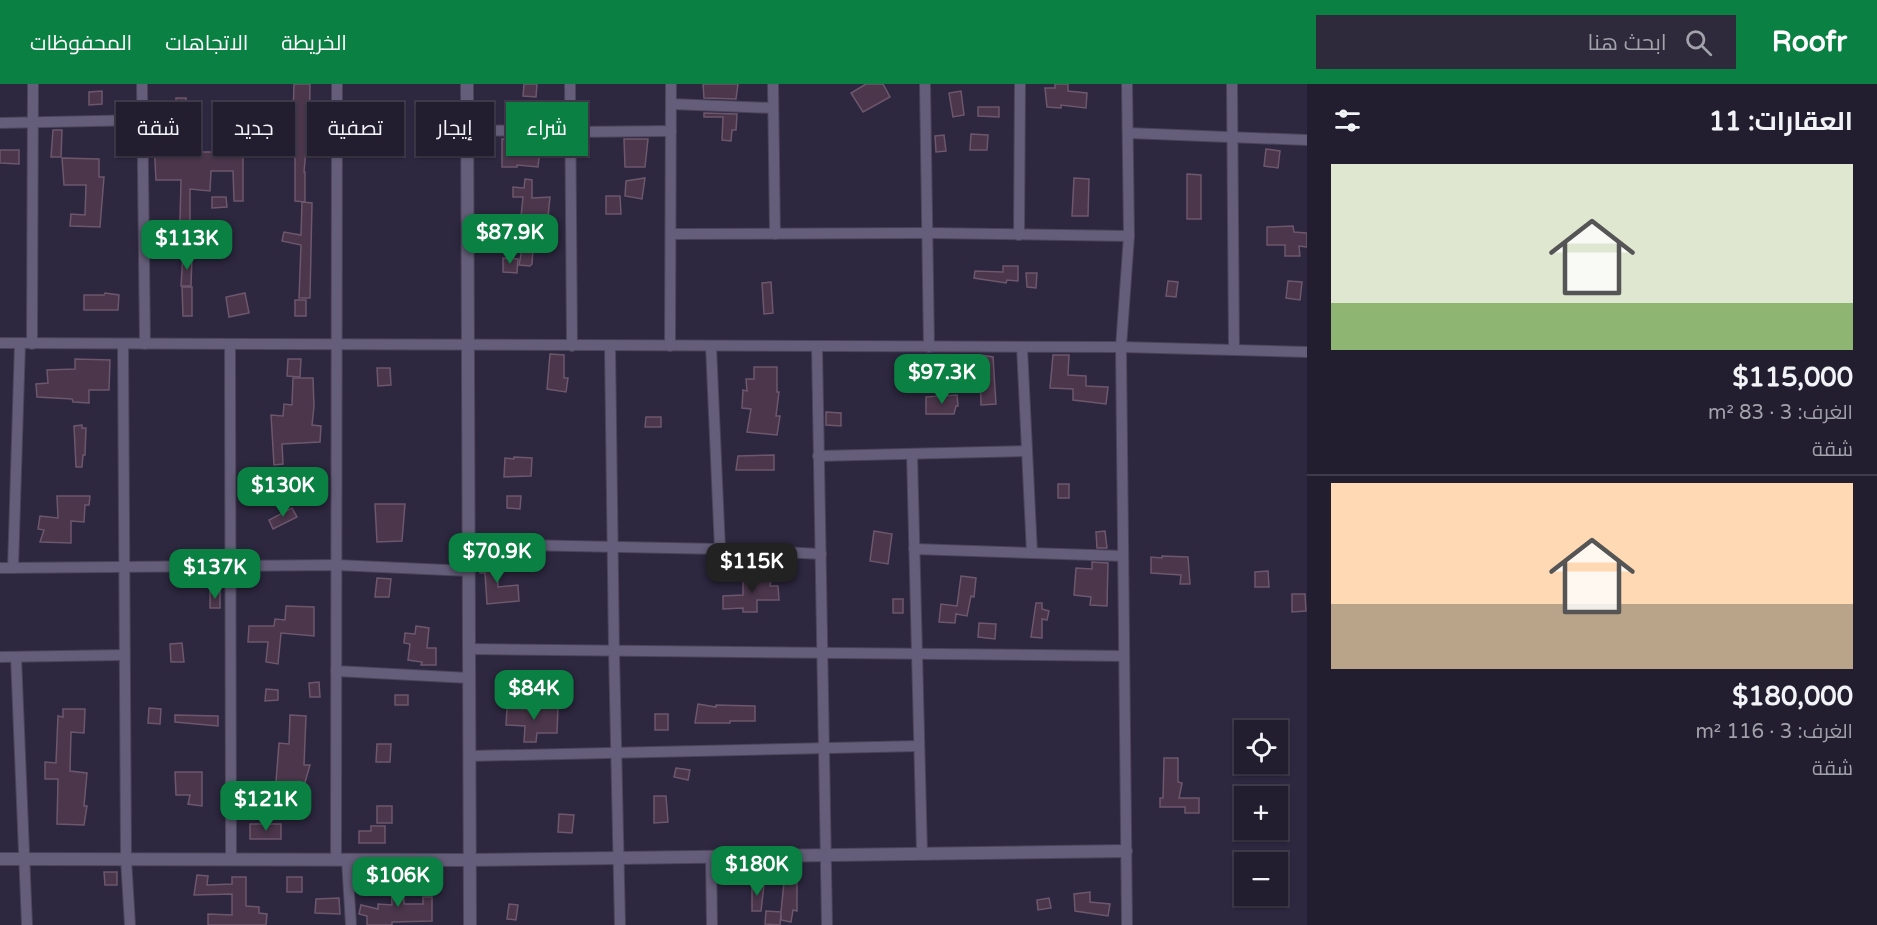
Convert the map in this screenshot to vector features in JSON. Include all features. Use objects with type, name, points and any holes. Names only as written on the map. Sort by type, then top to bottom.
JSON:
[{"type":"street","points":[[32,344],[33,84]]},
{"type":"street","points":[[142,84],[142,102]]},
{"type":"street","points":[[337,84],[336,671],[342,860],[351,925]]},
{"type":"street","points":[[467,84],[467,102]]},
{"type":"street","points":[[570,84],[570,102]]},
{"type":"street","points":[[670,346],[671,84]]},
{"type":"street","points":[[773,84],[775,234]]},
{"type":"street","points":[[925,84],[928,347]]},
{"type":"street","points":[[1019,235],[1020,84]]},
{"type":"street","points":[[1127,84],[1129,236],[1122,347],[1127,925]]},
{"type":"street","points":[[1232,84],[1234,350]]},
{"type":"street","points":[[671,104],[773,108]]},
{"type":"street","points":[[0,123],[116,120]]},
{"type":"street","points":[[588,132],[671,131]]},
{"type":"street","points":[[1128,133],[1307,140]]},
{"type":"street","points":[[142,156],[145,344]]},
{"type":"street","points":[[467,156],[470,925]]},
{"type":"street","points":[[570,156],[572,346]]},
{"type":"street","points":[[670,234],[927,233],[1129,236]]},
{"type":"street","points":[[0,343],[1122,347],[1307,352]]},
{"type":"street","points":[[13,568],[20,344]]},
{"type":"street","points":[[123,344],[126,859],[130,925]]},
{"type":"street","points":[[230,344],[231,859]]},
{"type":"street","points":[[610,346],[620,925]]},
{"type":"street","points":[[711,346],[720,549]]},
{"type":"street","points":[[817,347],[827,925]]},
{"type":"street","points":[[1022,347],[1032,553]]},
{"type":"street","points":[[818,456],[1027,451]]},
{"type":"street","points":[[912,454],[922,854]]},
{"type":"street","points":[[469,544],[613,549],[720,549],[820,554]]},
{"type":"street","points":[[914,549],[1124,556]]},
{"type":"street","points":[[0,568],[336,565],[469,571]]},
{"type":"street","points":[[469,649],[1124,656]]},
{"type":"street","points":[[0,657],[124,655]]},
{"type":"street","points":[[16,657],[27,925]]},
{"type":"street","points":[[336,671],[469,678]]},
{"type":"street","points":[[470,756],[919,746]]},
{"type":"street","points":[[0,859],[470,860],[1126,851]]},
{"type":"street","points":[[711,856],[712,925]]},
{"type":"building","points":[[294,84],[310,84],[304,172],[305,202],[295,201]]},
{"type":"building","points":[[524,84],[537,84],[536,97],[523,96]]},
{"type":"building","points":[[703,84],[738,84],[736,99],[704,98]]},
{"type":"building","points":[[866,84],[883,84],[890,97],[863,112],[851,93]]},
{"type":"building","points":[[1055,84],[1068,84],[1068,91],[1087,93],[1086,108],[1061,105],[1061,108],[1047,107],[1045,88],[1055,88]]},
{"type":"building","points":[[102,91],[102,104],[89,105],[89,92]]},
{"type":"building","points":[[961,91],[964,115],[953,117],[949,93]]},
{"type":"building","points":[[176,98],[186,98],[186,102],[176,102]]},
{"type":"building","points":[[978,107],[999,107],[999,117],[978,116]]},
{"type":"building","points":[[704,113],[737,114],[736,130],[732,130],[731,141],[722,140],[723,117],[704,117]]},
{"type":"building","points":[[53,130],[62,130],[61,157],[51,157]]},
{"type":"building","points":[[971,134],[988,135],[987,150],[970,150]]},
{"type":"building","points":[[944,135],[946,151],[936,152],[935,136]]},
{"type":"building","points":[[502,139],[506,139],[506,156],[539,156],[538,167],[517,165],[517,167],[502,167]]},
{"type":"building","points":[[624,139],[648,139],[645,167],[625,167]]},
{"type":"building","points":[[1266,149],[1280,151],[1278,168],[1264,166]]},
{"type":"building","points":[[0,150],[19,150],[19,164],[0,163]]},
{"type":"building","points":[[201,152],[213,152],[213,156],[243,156],[243,201],[234,201],[233,171],[211,171],[210,191],[190,189],[190,221],[180,221],[181,180],[156,180],[155,156],[201,156]]},
{"type":"building","points":[[62,158],[99,159],[99,177],[104,177],[100,227],[70,226],[71,214],[85,215],[86,185],[64,185]]},
{"type":"building","points":[[1187,174],[1201,175],[1201,219],[1187,219]]},
{"type":"building","points":[[645,178],[642,199],[625,196],[626,181]]},
{"type":"building","points":[[1074,178],[1089,179],[1088,216],[1072,216]]},
{"type":"building","points":[[525,179],[532,180],[532,198],[550,197],[547,226],[524,225],[525,218],[521,217],[523,197],[513,197],[513,187],[524,188]]},
{"type":"building","points":[[606,196],[620,196],[621,214],[606,214]]},
{"type":"building","points":[[212,197],[226,197],[227,207],[212,208]]},
{"type":"building","points":[[302,202],[312,203],[310,298],[299,298],[301,245],[282,241],[284,232],[301,235]]},
{"type":"building","points":[[1293,226],[1294,232],[1307,233],[1307,247],[1299,246],[1300,256],[1285,256],[1285,245],[1267,245],[1267,227]]},
{"type":"building","points":[[522,249],[533,249],[530,266],[519,265]]},
{"type":"building","points":[[183,255],[192,256],[191,286],[181,286]]},
{"type":"building","points":[[503,258],[518,259],[517,273],[503,272]]},
{"type":"building","points":[[1003,266],[1018,266],[1018,281],[1007,280],[1006,283],[974,278],[975,271],[1003,272]]},
{"type":"building","points":[[1026,273],[1037,273],[1036,288],[1027,287]]},
{"type":"building","points":[[1168,281],[1178,282],[1176,297],[1166,296]]},
{"type":"building","points":[[1288,281],[1302,282],[1300,300],[1286,298]]},
{"type":"building","points":[[771,282],[773,313],[764,314],[762,283]]},
{"type":"building","points":[[182,287],[192,287],[192,316],[183,316]]},
{"type":"building","points":[[105,293],[119,295],[118,310],[84,310],[84,295],[104,295]]},
{"type":"building","points":[[245,293],[249,313],[229,317],[226,297]]},
{"type":"building","points":[[295,300],[306,300],[306,316],[295,316]]},
{"type":"building","points":[[550,354],[564,355],[564,378],[568,378],[566,392],[547,389]]},
{"type":"building","points":[[980,355],[993,357],[996,404],[981,405]]},
{"type":"building","points":[[1053,355],[1069,355],[1068,375],[1086,376],[1086,386],[1108,387],[1106,404],[1073,400],[1073,389],[1050,388]]},
{"type":"building","points":[[75,359],[110,360],[109,390],[89,390],[89,403],[73,402],[72,399],[37,397],[36,384],[48,383],[47,370],[75,369]]},
{"type":"building","points":[[288,359],[301,359],[300,377],[287,376]]},
{"type":"building","points":[[754,367],[777,367],[777,392],[779,392],[776,416],[780,416],[777,435],[747,432],[751,409],[742,408],[743,390],[747,391],[746,379],[754,379]]},
{"type":"building","points":[[377,368],[390,368],[391,385],[378,386]]},
{"type":"building","points":[[293,378],[313,378],[312,425],[321,426],[320,442],[282,444],[283,464],[274,465],[271,415],[283,416],[284,404],[292,405]]},
{"type":"building","points":[[957,395],[958,406],[954,414],[926,414],[926,397]]},
{"type":"building","points":[[826,412],[841,413],[841,426],[826,425]]},
{"type":"building","points":[[646,417],[661,417],[661,427],[645,427]]},
{"type":"building","points":[[82,425],[82,428],[86,428],[85,455],[83,455],[82,467],[76,467],[74,426]]},
{"type":"building","points":[[774,455],[774,470],[736,470],[738,456]]},
{"type":"building","points":[[514,457],[532,458],[531,476],[504,477],[505,458],[514,459]]},
{"type":"building","points":[[1058,484],[1069,484],[1069,498],[1058,498]]},
{"type":"building","points":[[57,496],[90,496],[89,505],[85,505],[84,522],[71,521],[71,543],[40,542],[44,530],[38,529],[40,516],[58,518]]},
{"type":"building","points":[[507,496],[521,496],[520,509],[507,508]]},
{"type":"building","points":[[375,504],[405,504],[402,541],[377,542]]},
{"type":"building","points":[[292,508],[297,517],[273,529],[269,520]]},
{"type":"building","points":[[874,531],[892,534],[888,564],[870,561]]},
{"type":"building","points":[[1105,531],[1107,548],[1097,548],[1096,532]]},
{"type":"building","points":[[1162,556],[1188,557],[1190,584],[1180,584],[1181,575],[1151,573],[1151,557],[1162,558]]},
{"type":"building","points":[[480,559],[497,559],[498,587],[518,585],[519,601],[487,604],[485,573],[480,573]]},
{"type":"building","points":[[1092,562],[1108,563],[1107,606],[1090,605],[1091,597],[1074,595],[1076,568],[1092,569]]},
{"type":"building","points":[[1268,571],[1269,587],[1255,587],[1255,572]]},
{"type":"building","points":[[743,576],[771,577],[770,586],[778,586],[779,600],[757,600],[757,612],[743,612],[743,608],[723,609],[723,596],[743,595]]},
{"type":"building","points":[[961,576],[976,578],[974,597],[971,596],[967,616],[956,614],[955,623],[939,622],[941,604],[957,606]]},
{"type":"building","points":[[377,578],[391,579],[389,597],[375,597]]},
{"type":"building","points":[[210,591],[220,591],[220,608],[210,608]]},
{"type":"building","points":[[1292,594],[1305,594],[1306,611],[1292,612]]},
{"type":"building","points":[[893,599],[903,599],[903,613],[893,613]]},
{"type":"building","points":[[1036,603],[1042,603],[1042,609],[1049,611],[1047,620],[1042,619],[1042,638],[1031,637]]},
{"type":"building","points":[[286,606],[314,607],[314,636],[281,633],[278,664],[266,662],[268,642],[248,642],[249,626],[274,626],[275,619],[285,620]]},
{"type":"building","points":[[979,623],[996,624],[995,639],[978,637]]},
{"type":"building","points":[[416,626],[429,628],[427,648],[436,648],[436,665],[421,665],[422,662],[408,660],[410,644],[404,643],[405,633],[415,634]]},
{"type":"building","points":[[182,643],[184,662],[171,662],[170,644]]},
{"type":"building","points":[[319,682],[320,697],[310,697],[309,683]]},
{"type":"building","points":[[266,689],[278,690],[278,700],[265,701]]},
{"type":"building","points":[[395,695],[408,695],[408,705],[395,705]]},
{"type":"building","points":[[698,704],[716,707],[716,705],[755,706],[755,721],[695,723]]},
{"type":"building","points":[[539,706],[539,708],[558,708],[557,733],[537,733],[536,742],[524,742],[525,726],[506,725],[507,708],[529,709],[529,707]]},
{"type":"building","points":[[149,708],[161,709],[160,724],[148,723]]},
{"type":"building","points":[[63,709],[85,709],[84,733],[71,732],[70,771],[87,773],[84,806],[87,806],[84,825],[57,824],[58,779],[45,779],[45,762],[56,763],[58,716],[63,717]]},
{"type":"building","points":[[655,714],[668,714],[668,730],[655,730]]},
{"type":"building","points":[[175,715],[218,716],[218,726],[175,722]]},
{"type":"building","points":[[290,715],[306,716],[304,765],[310,765],[297,810],[274,808],[279,743],[289,744]]},
{"type":"building","points":[[377,744],[391,744],[390,762],[376,762]]},
{"type":"building","points":[[1164,758],[1178,758],[1178,782],[1182,783],[1179,798],[1199,798],[1199,813],[1185,813],[1185,807],[1160,807],[1160,798],[1163,798]]},
{"type":"building","points":[[676,768],[690,770],[688,780],[674,777]]},
{"type":"building","points":[[175,772],[202,772],[202,806],[188,804],[190,795],[176,795]]},
{"type":"building","points":[[654,796],[666,796],[668,822],[654,823]]},
{"type":"building","points":[[377,806],[392,806],[392,823],[377,823]]},
{"type":"building","points":[[559,814],[574,815],[572,833],[558,832]]},
{"type":"building","points":[[250,824],[281,824],[281,839],[250,839]]},
{"type":"building","points":[[371,826],[385,826],[385,843],[359,843],[359,831],[371,831]]},
{"type":"building","points":[[104,872],[117,872],[117,885],[105,885]]},
{"type":"building","points":[[197,875],[208,876],[207,885],[232,884],[232,877],[246,877],[246,906],[259,907],[259,913],[267,914],[266,925],[208,925],[208,914],[232,915],[232,894],[194,895]]},
{"type":"building","points":[[403,876],[404,904],[423,904],[423,897],[432,897],[432,921],[367,925],[367,916],[359,914],[361,905],[378,909],[378,904],[392,905],[391,877]]},
{"type":"building","points":[[287,877],[302,877],[302,892],[287,892]]},
{"type":"building","points":[[784,882],[797,882],[797,911],[793,910],[791,922],[781,920]]},
{"type":"building","points":[[752,885],[764,885],[761,911],[752,911]]},
{"type":"building","points":[[1090,892],[1090,902],[1110,904],[1108,916],[1075,911],[1074,894]]},
{"type":"building","points":[[339,898],[340,914],[315,913],[316,899]]},
{"type":"building","points":[[1049,898],[1051,908],[1038,910],[1037,900]]},
{"type":"building","points":[[509,904],[518,905],[516,920],[507,919]]},
{"type":"building","points":[[766,911],[781,912],[780,925],[765,924]]}]
